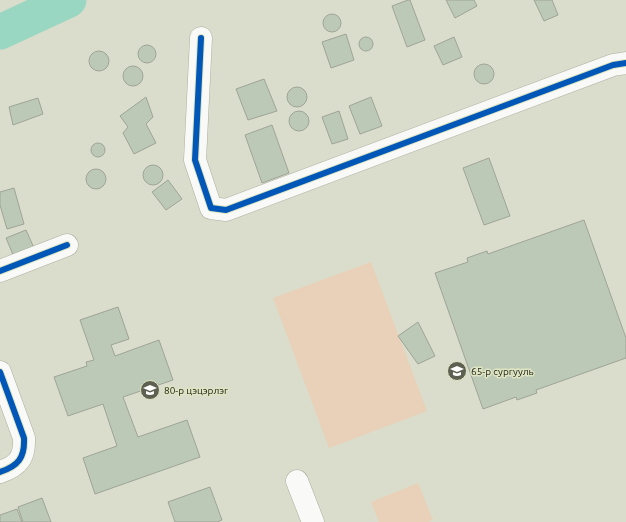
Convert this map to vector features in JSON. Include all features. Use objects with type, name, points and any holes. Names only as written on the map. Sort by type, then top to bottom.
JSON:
[{"type":"street","points":[[201,38],[195,160],[210,208],[226,210],[613,65],[626,63]]},
{"type":"street","points":[[0,271],[67,245]]},
{"type":"street","points":[[0,372],[24,438],[24,447],[22,455],[17,463],[10,469],[0,472]]},
{"type":"street","points":[[297,482],[313,522]]},
{"type":"shaded area","points":[[371,262],[427,411],[329,448],[273,298]]},
{"type":"shaded area","points":[[418,483],[433,520],[428,522],[379,522],[371,502]]},
{"type":"building","points":[[410,0],[425,40],[407,47],[392,6]]},
{"type":"building","points":[[446,0],[474,0],[477,6],[455,18]]},
{"type":"building","points":[[534,0],[552,0],[558,15],[544,21]]},
{"type":"building","points":[[332,14],[338,17],[341,23],[338,29],[332,32],[326,29],[323,23],[326,17]]},
{"type":"building","points":[[346,34],[354,60],[331,68],[322,42]]},
{"type":"building","points":[[366,37],[371,39],[373,44],[371,49],[366,51],[361,49],[359,44],[361,39]]},
{"type":"building","points":[[454,37],[462,57],[443,65],[434,46]]},
{"type":"building","points":[[143,45],[151,45],[156,50],[154,61],[151,63],[143,63],[138,58],[138,50]]},
{"type":"building","points":[[99,51],[106,54],[109,61],[106,68],[99,71],[92,68],[89,61],[92,54]]},
{"type":"building","points":[[484,64],[491,67],[494,74],[491,81],[484,84],[477,81],[474,74],[477,67]]},
{"type":"building","points":[[133,66],[140,69],[143,76],[140,83],[133,86],[126,83],[123,76],[126,69]]},
{"type":"building","points":[[264,79],[277,111],[248,120],[236,89]]},
{"type":"building","points":[[297,87],[304,90],[307,97],[304,104],[297,107],[290,104],[287,97],[290,90]]},
{"type":"building","points":[[146,97],[153,117],[146,124],[156,143],[134,154],[123,133],[128,127],[120,116]]},
{"type":"building","points":[[371,97],[382,126],[360,134],[349,106]]},
{"type":"building","points":[[38,98],[43,114],[13,125],[9,107]]},
{"type":"building","points":[[299,111],[306,114],[309,121],[306,128],[299,131],[292,128],[289,121],[292,114]]},
{"type":"building","points":[[339,111],[348,139],[332,144],[322,117]]},
{"type":"building","points":[[272,125],[289,173],[262,183],[245,135]]},
{"type":"building","points":[[98,143],[103,145],[105,150],[103,155],[98,157],[93,155],[91,150],[93,145]]},
{"type":"building","points":[[489,158],[510,216],[484,225],[463,168]]},
{"type":"building","points":[[153,165],[160,168],[163,175],[160,182],[153,185],[146,182],[143,175],[146,168]]},
{"type":"building","points":[[96,169],[103,172],[106,179],[103,186],[96,189],[89,186],[86,179],[89,172]]},
{"type":"building","points":[[168,180],[182,199],[166,210],[152,192]]},
{"type":"building","points":[[14,188],[24,224],[7,229],[0,205],[0,192]]},
{"type":"building","points":[[584,220],[626,338],[626,358],[536,390],[537,393],[517,400],[516,397],[483,409],[435,273],[468,262],[467,258],[487,251],[488,254]]},
{"type":"building","points":[[26,230],[34,248],[14,257],[6,238]]},
{"type":"building","points":[[118,307],[129,339],[111,345],[115,356],[159,340],[173,380],[123,397],[138,437],[187,420],[200,457],[95,494],[83,458],[117,446],[103,404],[68,416],[54,377],[87,366],[86,362],[94,360],[80,320]]},
{"type":"building","points":[[418,322],[435,356],[418,364],[398,336]]},
{"type":"building","points":[[210,487],[222,520],[217,522],[175,522],[168,502]]},
{"type":"building","points":[[42,498],[51,522],[23,522],[18,507]]},
{"type":"building","points":[[17,509],[22,522],[0,522],[0,515]]},
{"type":"waterway","points":[[0,32],[69,0]]},
{"type":"cycle path","points":[[201,38],[195,160],[211,208],[226,210],[613,65],[626,63]]},
{"type":"cycle path","points":[[0,271],[67,245]]},
{"type":"cycle path","points":[[0,372],[24,438],[22,456],[16,464],[0,472]]},
{"type":"place","name":"65-р сургууль","points":[[457,371]]},
{"type":"place","name":"80-р цэцэрлэг","points":[[150,390]]}]
